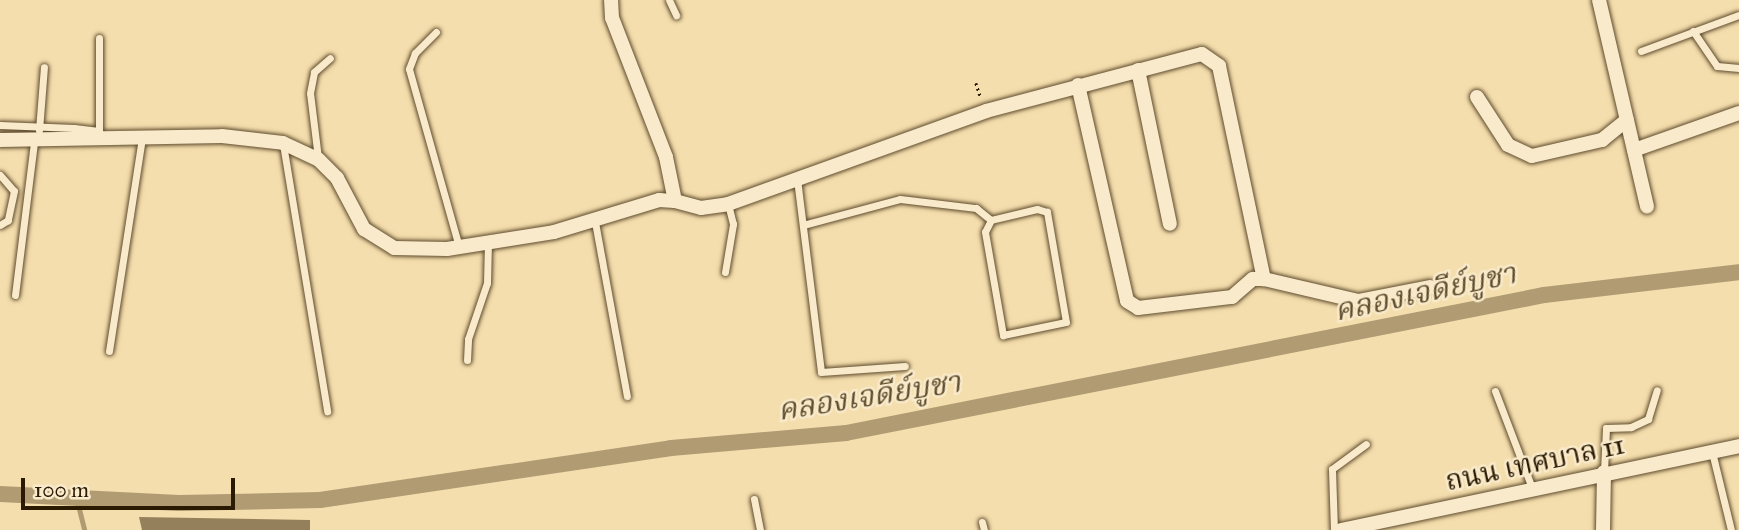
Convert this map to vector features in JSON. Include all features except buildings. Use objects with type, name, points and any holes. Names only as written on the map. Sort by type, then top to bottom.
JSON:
[{"type":"street","points":[[1599,0],[1647,207]]},
{"type":"street","points":[[608,1],[666,157],[675,201]]},
{"type":"street","points":[[0,140],[36,136],[142,139],[222,136],[282,143],[318,159],[337,178],[364,229],[377,242],[394,248],[459,247],[595,222],[659,200],[701,208],[728,204],[796,175],[1078,85],[1202,54],[1219,65],[1264,279]]},
{"type":"street","points":[[1138,70],[1170,224]]},
{"type":"street","points":[[1078,85],[1127,301],[1138,308],[1232,298],[1253,279],[1264,279],[1358,301],[1430,287]]},
{"type":"street","points":[[1477,97],[1508,145],[1532,156],[1602,140],[1627,120]]},
{"type":"street","points":[[1634,150],[1739,113]]},
{"type":"street","name":"ถนน เทศบาล 11","points":[[1342,530],[1604,472],[1739,446]]},
{"type":"street","points":[[1603,530],[1604,472]]},
{"type":"lane","points":[[670,0],[676,15]]},
{"type":"lane","points":[[1641,51],[1739,15]]},
{"type":"lane","points":[[1693,31],[1717,66],[1739,68]]},
{"type":"lane","points":[[436,32],[415,53],[409,69],[459,247]]},
{"type":"lane","points":[[99,38],[102,136]]},
{"type":"lane","points":[[318,159],[310,93],[314,72],[330,58]]},
{"type":"lane","points":[[15,295],[44,67]]},
{"type":"lane","points":[[0,125],[36,136]]},
{"type":"lane","points":[[109,351],[142,139]]},
{"type":"lane","points":[[282,143],[327,411]]},
{"type":"lane","points":[[0,175],[14,191],[8,220],[0,225]]},
{"type":"lane","points":[[796,175],[821,372],[905,366]]},
{"type":"lane","points":[[803,225],[900,199],[932,201],[949,209],[976,208],[991,220]]},
{"type":"lane","points":[[725,272],[733,224],[728,204]]},
{"type":"lane","points":[[1037,209],[1047,212],[1066,322],[1003,335],[985,232],[991,220],[1037,209]]},
{"type":"lane","points":[[595,222],[627,396]]},
{"type":"lane","points":[[467,360],[468,339],[487,283],[488,242]]},
{"type":"lane","points":[[1604,472],[1606,428],[1631,427],[1648,419],[1657,390]]},
{"type":"lane","points":[[1495,391],[1532,488]]},
{"type":"lane","points":[[1334,530],[1332,469],[1366,444]]},
{"type":"lane","points":[[1712,452],[1731,530]]},
{"type":"lane","points":[[754,499],[760,530]]},
{"type":"waterway","name":"คลองเจดีย์บูชา","points":[[0,494],[179,503],[320,500],[671,448],[846,433],[1544,295],[1739,272]]},
{"type":"waterway","points":[[77,499],[85,530]]}]
